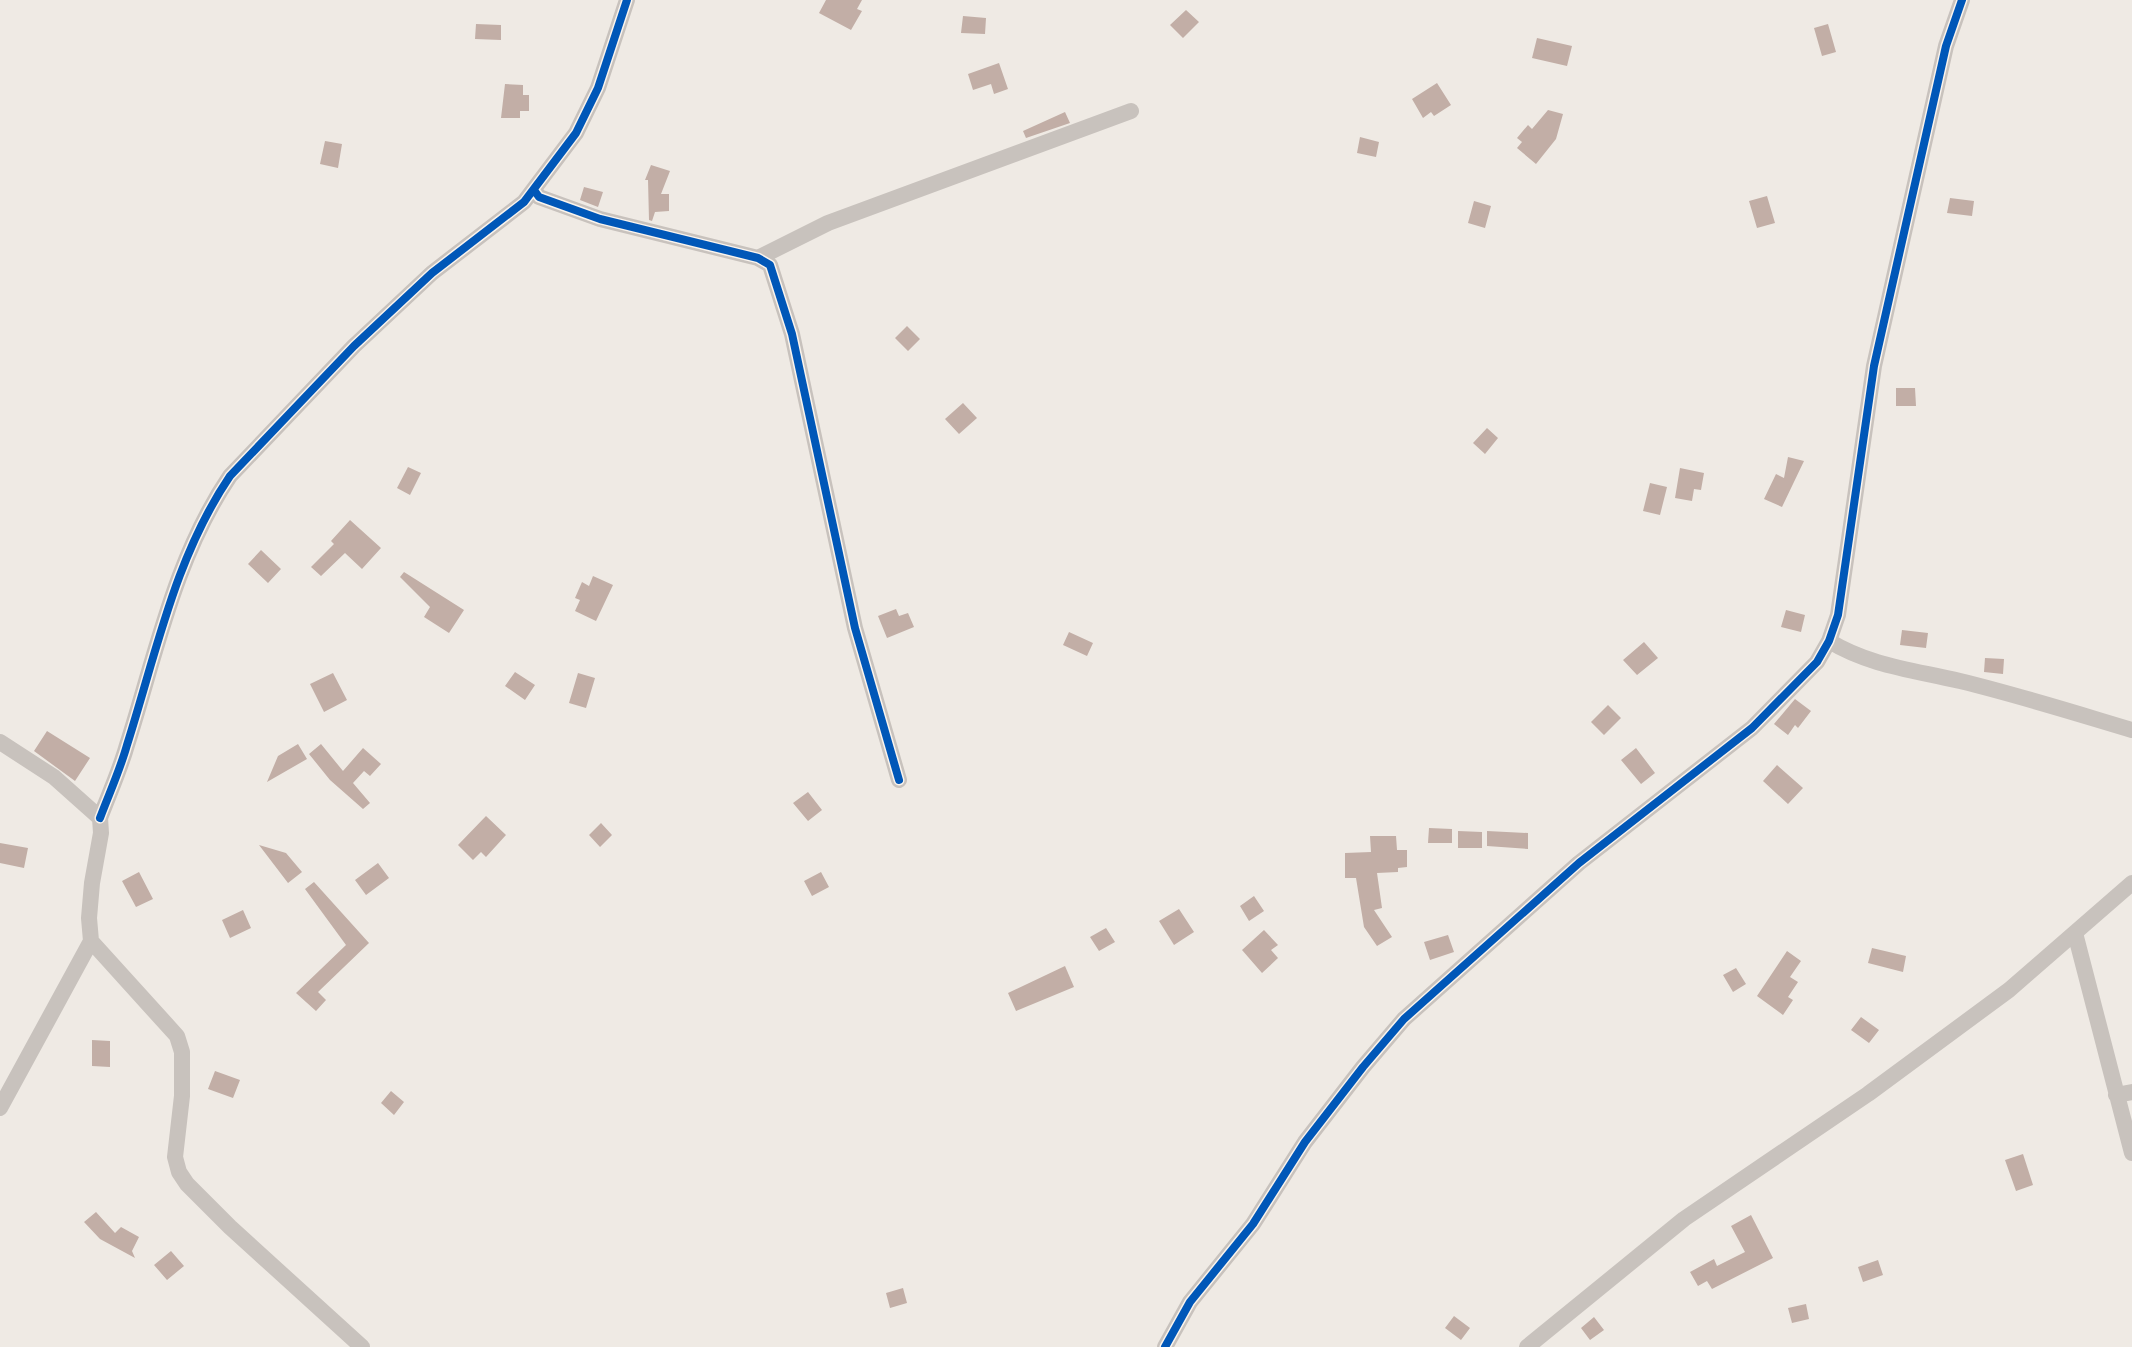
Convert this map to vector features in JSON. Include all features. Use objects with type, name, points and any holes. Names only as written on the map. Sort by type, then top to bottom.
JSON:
[{"type":"street","points":[[0,1108],[91,941],[89,918],[92,883],[101,832],[100,818],[126,749],[177,581],[208,510],[230,476],[354,346],[432,273],[524,202],[534,190],[576,134],[598,88],[627,0]]},
{"type":"street","points":[[1165,1347],[1190,1302],[1253,1224],[1305,1142],[1362,1067],[1404,1019],[1579,863],[1752,728],[1817,662],[1829,641],[1838,615],[1874,366],[1914,197],[1932,102],[1946,46],[1962,0]]},
{"type":"street","points":[[758,258],[838,219],[1131,111]]},
{"type":"street","points":[[534,190],[539,197],[600,219],[758,258],[765,261],[773,271],[792,334],[855,628],[900,780]]},
{"type":"street","points":[[1829,641],[1847,652],[1884,666],[1959,681],[2132,730]]},
{"type":"street","points":[[0,742],[54,777],[100,818]]},
{"type":"street","points":[[1527,1347],[1684,1219],[1868,1094],[2009,990],[2132,883]]},
{"type":"street","points":[[2075,933],[2124,1094],[2132,1153]]},
{"type":"street","points":[[91,941],[177,1036],[182,1052],[182,1088],[175,1156],[179,1172],[187,1184],[278,1272],[362,1347]]},
{"type":"building","points":[[826,0],[862,0],[857,9],[862,11],[851,30],[819,13]]},
{"type":"building","points":[[1186,10],[1199,22],[1183,38],[1170,25]]},
{"type":"building","points":[[963,16],[986,18],[985,34],[961,33]]},
{"type":"building","points":[[476,24],[501,25],[501,40],[475,39]]},
{"type":"building","points":[[1828,24],[1836,52],[1822,56],[1814,28]]},
{"type":"building","points":[[1537,38],[1572,46],[1567,66],[1532,58]]},
{"type":"building","points":[[999,63],[1008,89],[994,94],[991,84],[973,90],[968,74]]},
{"type":"building","points":[[1437,83],[1451,105],[1434,116],[1431,112],[1423,118],[1412,99]]},
{"type":"building","points":[[505,84],[523,85],[523,95],[529,95],[529,111],[520,111],[520,118],[501,118]]},
{"type":"building","points":[[1548,110],[1563,114],[1556,139],[1536,164],[1517,148],[1522,142],[1517,138],[1528,125],[1532,129]]},
{"type":"building","points":[[1065,112],[1070,123],[1026,138],[1023,131]]},
{"type":"building","points":[[1360,137],[1379,142],[1376,157],[1357,153]]},
{"type":"building","points":[[325,141],[342,144],[338,168],[320,164]]},
{"type":"building","points":[[651,165],[670,171],[661,194],[669,194],[669,211],[655,212],[652,221],[649,220],[648,180],[645,180]]},
{"type":"building","points":[[584,187],[603,192],[598,207],[580,200]]},
{"type":"building","points":[[1767,196],[1775,223],[1757,228],[1749,201]]},
{"type":"building","points":[[1950,198],[1974,201],[1972,216],[1947,213]]},
{"type":"building","points":[[1474,201],[1491,206],[1485,228],[1468,223]]},
{"type":"building","points":[[907,326],[920,339],[908,351],[895,338]]},
{"type":"building","points":[[1896,388],[1915,388],[1916,406],[1896,406]]},
{"type":"building","points":[[963,403],[977,418],[959,434],[945,419]]},
{"type":"building","points":[[1487,428],[1498,438],[1485,454],[1473,443]]},
{"type":"building","points":[[1788,457],[1804,461],[1782,507],[1764,499],[1776,474],[1784,478]]},
{"type":"building","points":[[408,467],[421,473],[410,495],[397,488]]},
{"type":"building","points":[[1680,468],[1704,473],[1701,490],[1694,489],[1692,501],[1675,498]]},
{"type":"building","points":[[1650,483],[1667,487],[1660,515],[1643,511]]},
{"type":"building","points":[[350,520],[381,548],[362,569],[345,553],[321,576],[311,567],[334,544],[331,541]]},
{"type":"building","points":[[261,550],[281,569],[268,583],[248,564]]},
{"type":"building","points":[[404,572],[464,610],[449,633],[424,617],[430,607],[400,577]]},
{"type":"building","points":[[593,576],[613,585],[596,621],[575,611],[580,600],[575,598],[582,582],[589,586]]},
{"type":"building","points":[[896,609],[899,616],[908,613],[914,627],[887,638],[878,616]]},
{"type":"building","points":[[1786,610],[1805,615],[1801,632],[1781,627]]},
{"type":"building","points":[[1902,630],[1928,633],[1926,648],[1900,645]]},
{"type":"building","points":[[1069,632],[1093,643],[1087,656],[1063,645]]},
{"type":"building","points":[[1644,642],[1658,658],[1637,675],[1623,660]]},
{"type":"building","points":[[1985,658],[2004,659],[2003,674],[1984,672]]},
{"type":"building","points":[[515,672],[535,685],[525,700],[505,686]]},
{"type":"building","points":[[333,673],[347,700],[324,712],[310,684]]},
{"type":"building","points":[[578,673],[595,678],[586,708],[569,703]]},
{"type":"building","points":[[1795,699],[1811,711],[1798,728],[1795,725],[1788,735],[1774,724]]},
{"type":"building","points":[[1608,705],[1621,718],[1604,735],[1591,722]]},
{"type":"building","points":[[47,731],[90,758],[75,781],[34,751]]},
{"type":"building","points":[[298,744],[307,759],[267,782],[278,756]]},
{"type":"building","points":[[321,744],[343,771],[363,748],[381,764],[370,776],[364,771],[353,783],[370,803],[363,809],[330,780],[309,754]]},
{"type":"building","points":[[1636,748],[1655,773],[1641,784],[1621,760]]},
{"type":"building","points":[[1777,765],[1803,788],[1788,804],[1763,781]]},
{"type":"building","points":[[808,792],[822,810],[808,821],[793,803]]},
{"type":"building","points":[[486,816],[506,835],[486,857],[481,852],[473,860],[458,845]]},
{"type":"building","points":[[601,823],[612,835],[600,847],[589,835]]},
{"type":"building","points":[[1429,828],[1452,829],[1452,843],[1428,843]]},
{"type":"building","points":[[1458,831],[1482,832],[1482,848],[1458,848]]},
{"type":"building","points":[[1487,831],[1528,833],[1528,849],[1487,846]]},
{"type":"building","points":[[1370,836],[1396,836],[1397,850],[1407,850],[1407,867],[1398,868],[1398,872],[1377,873],[1382,908],[1374,910],[1392,937],[1377,946],[1364,927],[1356,878],[1345,878],[1345,853],[1371,852]]},
{"type":"building","points":[[0,843],[28,848],[24,868],[0,863]]},
{"type":"building","points":[[259,845],[286,853],[302,872],[288,883]]},
{"type":"building","points":[[378,863],[389,878],[366,895],[355,880]]},
{"type":"building","points":[[139,872],[153,899],[136,907],[122,881]]},
{"type":"building","points":[[821,872],[829,887],[812,896],[804,881]]},
{"type":"building","points":[[314,882],[369,943],[318,992],[326,1000],[316,1011],[296,993],[346,945],[305,889]]},
{"type":"building","points":[[1254,896],[1264,911],[1249,921],[1240,906]]},
{"type":"building","points":[[1179,909],[1194,932],[1174,945],[1159,921]]},
{"type":"building","points":[[243,910],[251,928],[230,938],[222,920]]},
{"type":"building","points":[[1106,928],[1115,942],[1099,951],[1090,937]]},
{"type":"building","points":[[1264,930],[1278,945],[1271,950],[1278,958],[1262,973],[1242,950]]},
{"type":"building","points":[[1448,935],[1454,952],[1430,960],[1424,942]]},
{"type":"building","points":[[1872,948],[1906,956],[1903,972],[1868,963]]},
{"type":"building","points":[[1787,951],[1801,961],[1790,977],[1798,982],[1788,997],[1793,1000],[1783,1015],[1757,996]]},
{"type":"building","points":[[1065,966],[1074,987],[1016,1011],[1008,993]]},
{"type":"building","points":[[1736,968],[1746,984],[1733,992],[1723,975]]},
{"type":"building","points":[[1861,1017],[1879,1030],[1869,1043],[1851,1030]]},
{"type":"building","points":[[92,1040],[110,1041],[110,1067],[92,1066]]},
{"type":"building","points":[[215,1071],[240,1080],[233,1098],[208,1089]]},
{"type":"building","points":[[391,1091],[404,1102],[394,1115],[381,1103]]},
{"type":"building","points":[[2023,1154],[2033,1185],[2016,1191],[2005,1160]]},
{"type":"building","points":[[96,1212],[115,1233],[121,1227],[139,1237],[132,1251],[135,1258],[100,1239],[84,1222]]},
{"type":"building","points":[[1751,1215],[1773,1258],[1712,1289],[1707,1281],[1698,1286],[1690,1272],[1714,1259],[1717,1266],[1745,1252],[1731,1226]]},
{"type":"building","points":[[171,1251],[184,1266],[167,1280],[154,1265]]},
{"type":"building","points":[[1878,1260],[1883,1275],[1863,1282],[1858,1267]]},
{"type":"building","points":[[903,1288],[907,1303],[890,1308],[886,1293]]},
{"type":"building","points":[[1806,1304],[1809,1319],[1792,1323],[1788,1308]]},
{"type":"building","points":[[1454,1316],[1470,1328],[1461,1340],[1445,1328]]},
{"type":"building","points":[[1594,1317],[1604,1330],[1590,1340],[1581,1328]]},
{"type":"cycle path","points":[[100,818],[118,773],[181,573],[211,507],[230,476],[354,346],[432,273],[524,202],[576,133],[598,88],[627,0]]},
{"type":"cycle path","points":[[1165,1347],[1190,1302],[1253,1224],[1305,1142],[1363,1067],[1404,1019],[1579,863],[1752,728],[1817,662],[1829,641],[1838,615],[1874,366],[1946,46],[1962,0]]},
{"type":"cycle path","points":[[534,190],[539,197],[600,219],[758,258],[770,265],[792,334],[855,628],[899,780]]}]
